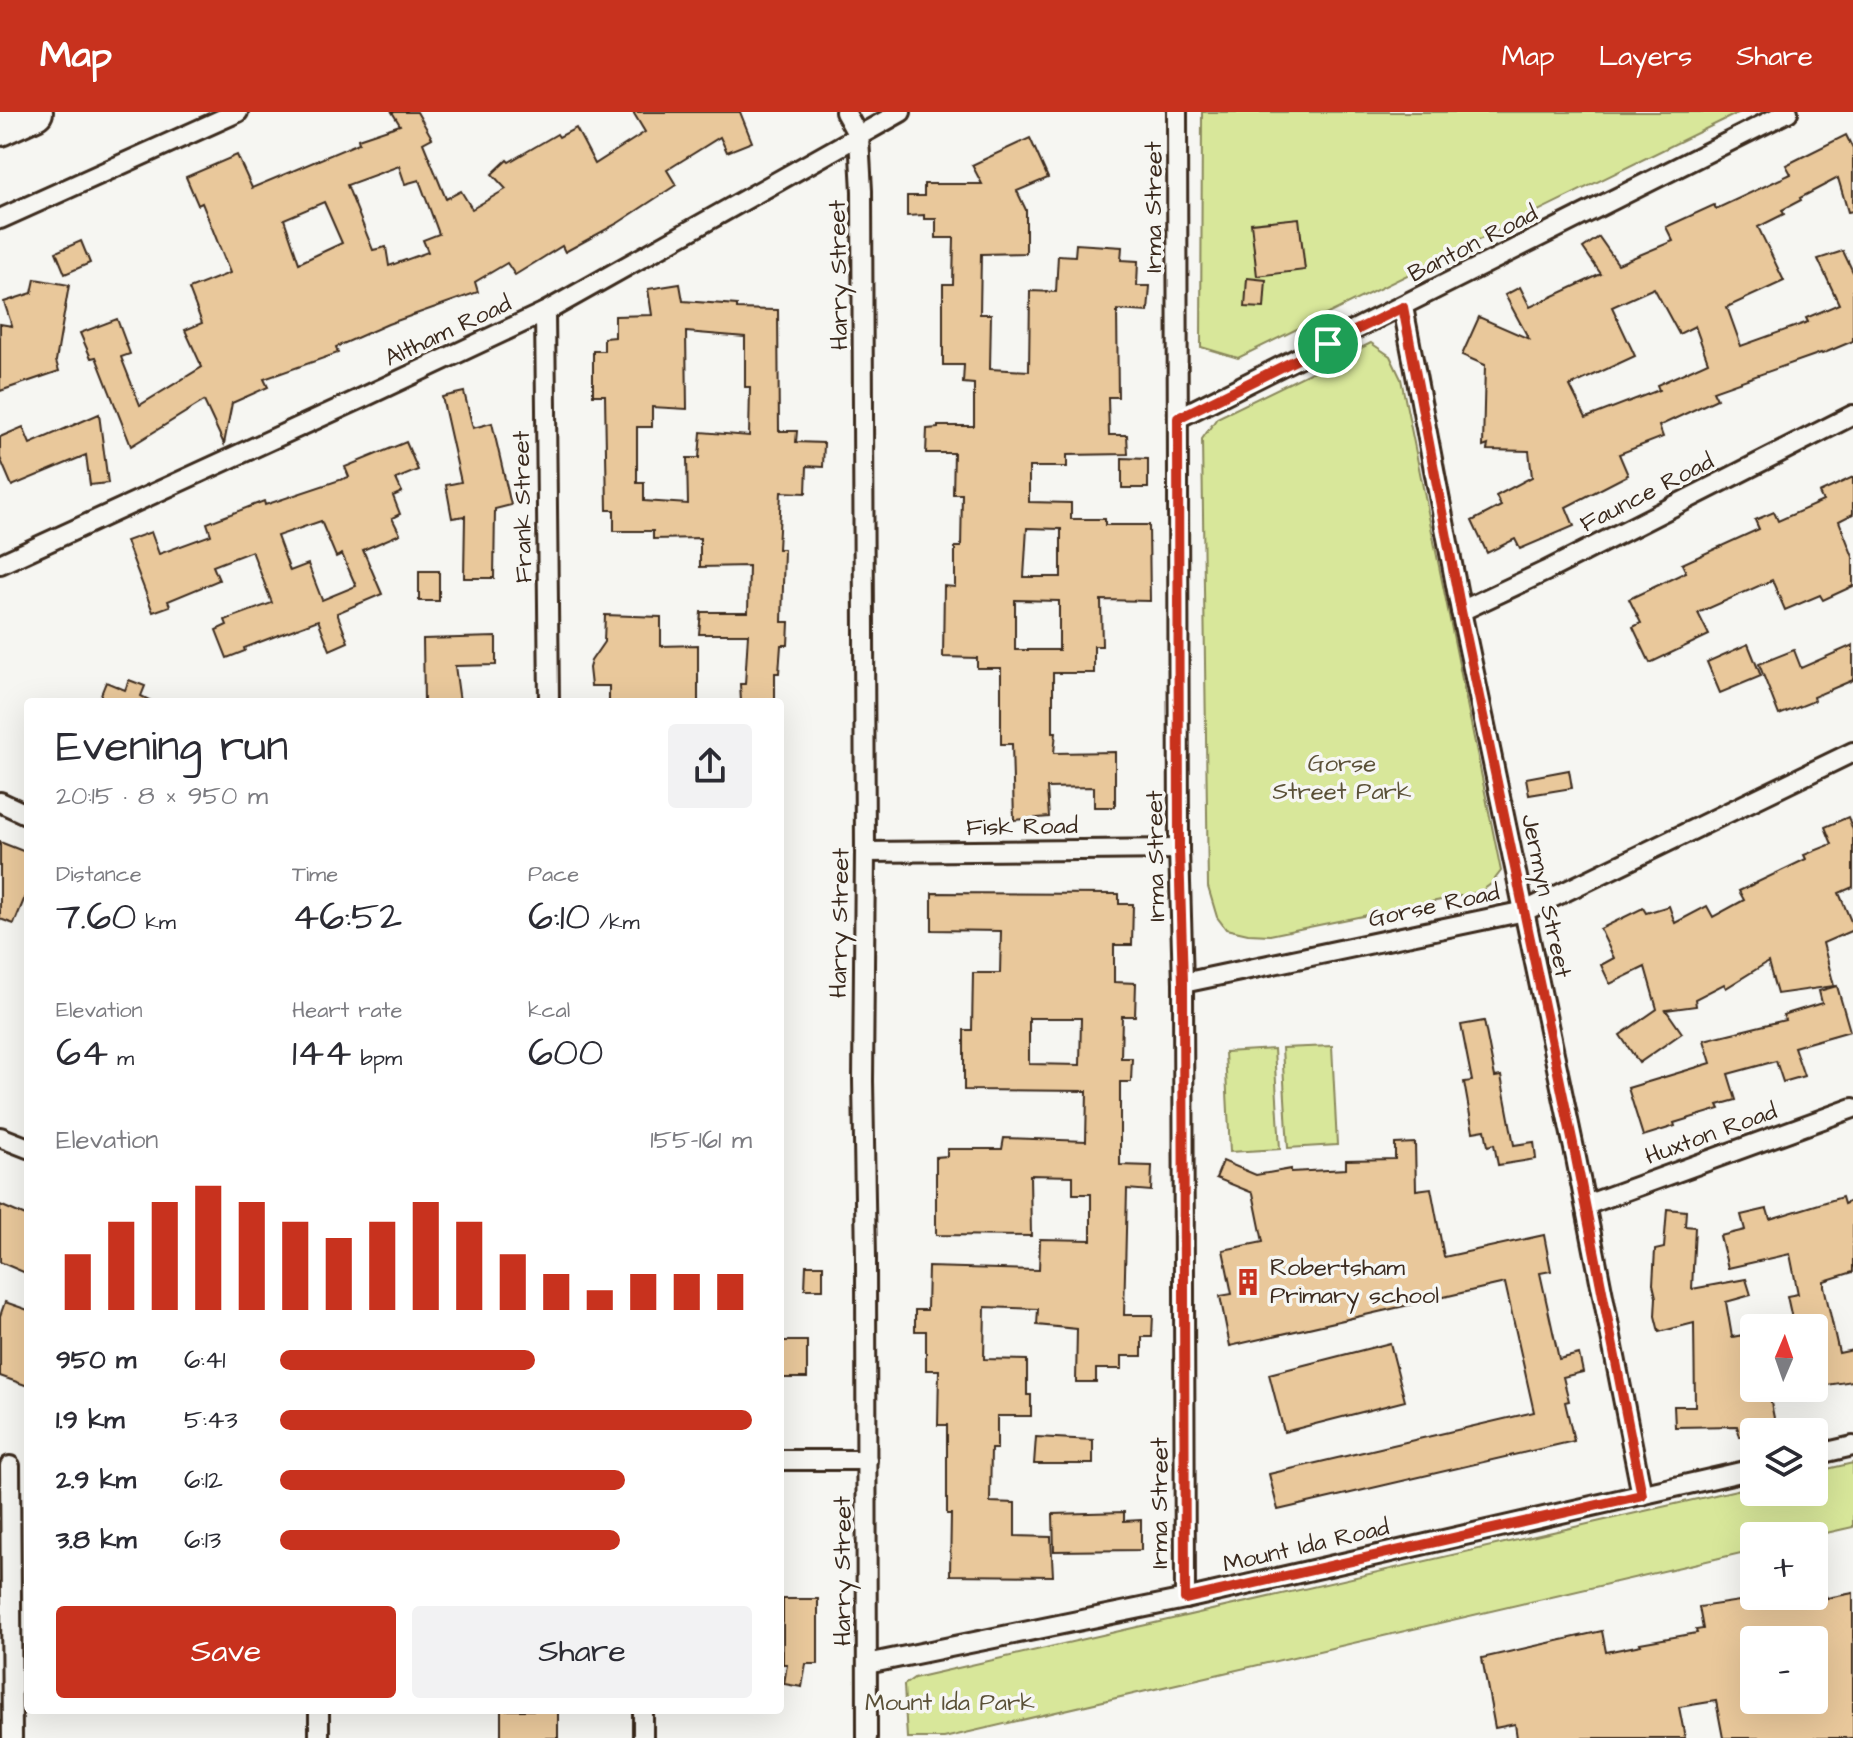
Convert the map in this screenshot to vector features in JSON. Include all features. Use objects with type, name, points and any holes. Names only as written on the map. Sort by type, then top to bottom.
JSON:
[{"type":"highway","points":[[0,128],[35,112]]},
{"type":"street","points":[[0,219],[238,112]]},
{"type":"street","name":"Harry Street","points":[[845,112],[859,137],[862,191],[867,1738]]},
{"type":"street","name":"Altham Road","points":[[0,564],[545,312],[901,112]]},
{"type":"street","name":"Irma Street","points":[[1177,112],[1185,1599]]},
{"type":"street","name":"Banton Road","points":[[1178,418],[1788,112]]},
{"type":"street","name":"Jermyn Street","points":[[1403,307],[1461,611],[1586,1205],[1642,1495]]},
{"type":"street","name":"Frank Street","points":[[545,312],[549,698]]},
{"type":"street","name":"Faunce Road","points":[[1461,611],[1853,415]]},
{"type":"street","name":"Gorse Road","points":[[1183,983],[1525,911],[1853,752]]},
{"type":"street","points":[[0,802],[24,813]]},
{"type":"street","name":"Fisk Road","points":[[865,852],[1179,849]]},
{"type":"street","name":"Huxton Road","points":[[1586,1205],[1853,1108]]},
{"type":"street","points":[[0,1137],[24,1146]]},
{"type":"street","points":[[1828,1452],[1853,1446]]},
{"type":"street","points":[[784,1460],[867,1460]]},
{"type":"street","points":[[12,1738],[13,1464]]},
{"type":"street","name":"Mount Ida Road","points":[[867,1664],[1185,1599],[1740,1472]]},
{"type":"street","points":[[319,1714],[319,1738]]},
{"type":"street","points":[[643,1714],[643,1738]]},
{"type":"green space","points":[[1202,112],[1740,112],[1238,358],[1201,347]]},
{"type":"green space","name":"Gorse Street Park","points":[[1371,343],[1390,356],[1401,379],[1501,871],[1480,892],[1270,935],[1226,929],[1217,917],[1208,887],[1202,439],[1217,418]]},
{"type":"green space","points":[[1332,1046],[1337,1145],[1288,1148],[1282,1048]]},
{"type":"green space","points":[[1274,1049],[1280,1149],[1230,1152],[1225,1052]]},
{"type":"green space","name":"Mount Ida Park","points":[[1853,1463],[1853,1527],[1828,1533],[1828,1522],[1740,1522],[1740,1553],[944,1738],[907,1738],[904,1685],[914,1678],[1740,1489],[1740,1506],[1828,1506],[1828,1469]]},
{"type":"building","points":[[392,112],[417,112],[432,138],[423,143],[446,199],[461,191],[472,209],[506,189],[492,174],[507,160],[509,162],[557,134],[559,137],[576,128],[595,164],[645,132],[633,112],[740,112],[752,142],[727,152],[720,137],[667,170],[676,185],[618,223],[565,252],[562,246],[515,275],[507,263],[475,282],[478,292],[388,324],[336,347],[338,353],[264,379],[268,387],[232,403],[224,444],[204,401],[131,446],[96,357],[91,358],[80,333],[117,319],[130,354],[121,357],[140,405],[202,367],[185,330],[202,323],[189,289],[230,273],[202,203],[198,205],[186,177],[237,155],[252,188],[359,143],[358,139],[400,125]],"holes":[[[399,166],[405,184],[419,180],[439,234],[423,240],[428,252],[389,266],[386,247],[373,250],[347,185]],[[324,202],[342,243],[299,263],[284,219]]]},
{"type":"building","points":[[1846,135],[1853,149],[1853,211],[1848,212],[1838,178],[1800,198],[1782,210],[1784,214],[1758,227],[1784,281],[1727,307],[1741,346],[1808,322],[1806,318],[1839,304],[1818,259],[1843,251],[1853,272],[1853,341],[1713,391],[1717,399],[1659,426],[1663,437],[1619,454],[1628,475],[1566,507],[1574,526],[1520,549],[1515,539],[1487,553],[1472,521],[1501,506],[1496,496],[1532,477],[1529,451],[1487,450],[1488,445],[1483,447],[1485,365],[1462,355],[1479,317],[1529,339],[1505,295],[1520,287],[1530,307],[1601,274],[1583,248],[1599,237],[1618,264],[1673,241],[1666,227],[1714,205],[1716,209],[1791,174],[1786,165]],"holes":[[[1654,288],[1679,334],[1695,326],[1708,362],[1657,385],[1659,390],[1586,418],[1570,386],[1635,356],[1612,307]]]},
{"type":"building","points":[[1030,138],[1048,178],[1017,191],[1026,210],[1026,253],[981,254],[980,314],[991,314],[990,369],[1029,371],[1030,291],[1056,292],[1058,255],[1075,256],[1076,244],[1122,247],[1121,260],[1138,261],[1137,286],[1150,286],[1148,312],[1117,310],[1118,397],[1108,397],[1109,435],[1127,435],[1128,454],[1067,455],[1067,467],[1029,467],[1029,502],[1071,503],[1071,519],[1105,519],[1105,525],[1149,525],[1150,601],[1101,600],[1102,646],[1094,646],[1094,673],[1053,673],[1054,753],[1115,752],[1115,807],[1094,807],[1094,787],[1047,788],[1049,817],[1014,820],[1012,744],[1001,744],[1001,668],[977,668],[977,658],[943,657],[944,586],[955,587],[955,547],[961,547],[962,494],[953,494],[954,453],[926,453],[927,429],[974,426],[974,384],[963,383],[964,365],[943,365],[943,284],[953,284],[954,238],[936,238],[936,219],[924,219],[924,215],[907,216],[907,196],[924,196],[924,184],[982,184],[972,165]],"holes":[[[1027,528],[1061,529],[1061,577],[1024,577]],[[1015,600],[1059,601],[1059,650],[1015,650]]]},
{"type":"building","points":[[1299,218],[1305,270],[1257,276],[1251,223]]},
{"type":"building","points":[[81,241],[90,263],[65,274],[56,252]]},
{"type":"building","points":[[1247,278],[1266,280],[1264,308],[1245,307]]},
{"type":"building","points":[[35,279],[69,285],[56,361],[59,371],[0,391],[0,324],[12,326],[4,302],[32,293]]},
{"type":"building","points":[[680,284],[683,301],[737,305],[737,309],[778,310],[779,431],[797,431],[796,442],[824,443],[823,467],[807,466],[806,493],[781,492],[778,549],[784,549],[782,622],[789,622],[788,645],[781,645],[779,673],[775,673],[775,698],[741,698],[740,684],[745,684],[748,634],[699,634],[701,612],[748,612],[749,566],[700,567],[700,538],[653,539],[653,531],[614,531],[614,510],[607,510],[605,395],[593,395],[593,351],[604,351],[604,338],[615,337],[615,316],[652,315],[648,289]],"holes":[[[686,332],[745,337],[745,387],[750,387],[749,436],[701,432],[699,458],[687,458],[688,504],[644,501],[644,483],[637,483],[637,427],[652,427],[652,407],[687,409]]]},
{"type":"building","points":[[464,392],[473,428],[492,423],[511,505],[495,509],[494,578],[464,578],[465,516],[452,518],[446,485],[461,482],[442,397]]},
{"type":"building","points":[[99,414],[108,483],[90,485],[86,455],[12,486],[0,458],[0,437],[23,427],[30,444]]},
{"type":"building","points":[[406,442],[418,470],[396,479],[402,492],[393,496],[400,514],[392,518],[400,534],[363,550],[382,594],[337,613],[348,642],[330,650],[318,620],[244,648],[245,651],[227,658],[216,630],[227,625],[225,620],[272,603],[252,551],[213,566],[219,580],[168,601],[170,606],[153,612],[126,541],[151,532],[159,554],[211,535],[207,523],[264,501],[265,505],[349,477],[345,467]],"holes":[[[321,521],[336,557],[342,554],[356,586],[322,600],[308,564],[290,571],[277,536]]]},
{"type":"building","points":[[1122,458],[1148,459],[1148,488],[1122,488]]},
{"type":"building","points":[[1853,477],[1853,514],[1839,521],[1853,557],[1853,586],[1823,600],[1820,595],[1785,610],[1772,580],[1698,613],[1709,635],[1650,663],[1633,627],[1641,623],[1629,599],[1686,572],[1682,564],[1759,529],[1755,520],[1774,512],[1778,521],[1823,501],[1819,493]]},
{"type":"building","points":[[419,571],[439,571],[439,601],[419,601]]},
{"type":"building","points":[[605,615],[661,617],[661,646],[698,645],[698,698],[609,698],[609,686],[591,686],[589,668],[604,642]]},
{"type":"building","points":[[496,637],[496,665],[455,666],[459,698],[424,698],[423,639]]},
{"type":"building","points":[[1748,644],[1761,676],[1720,693],[1707,662]]},
{"type":"building","points":[[1853,645],[1853,680],[1779,715],[1759,664],[1794,650],[1801,668]]},
{"type":"building","points":[[129,680],[145,686],[141,696],[145,698],[100,698],[106,682],[125,690]]},
{"type":"building","points":[[1569,770],[1572,788],[1529,795],[1526,778]]},
{"type":"building","points":[[1848,817],[1853,830],[1853,887],[1839,893],[1853,930],[1823,943],[1834,986],[1777,994],[1768,962],[1726,988],[1724,984],[1695,999],[1696,1006],[1666,1010],[1682,1033],[1639,1063],[1620,1035],[1657,1009],[1645,967],[1610,984],[1601,965],[1614,958],[1600,929],[1643,908],[1646,913],[1669,906],[1675,923],[1707,906],[1713,917],[1744,900],[1739,891],[1806,859],[1804,855],[1832,844],[1825,827]]},
{"type":"building","points":[[0,842],[24,851],[24,900],[14,924],[0,919]]},
{"type":"building","points":[[932,893],[1119,894],[1119,904],[1133,904],[1132,945],[1114,945],[1114,982],[1136,983],[1135,1016],[1122,1016],[1121,1058],[1132,1058],[1131,1082],[1120,1082],[1120,1165],[1152,1166],[1151,1191],[1127,1189],[1124,1315],[1153,1315],[1152,1337],[1142,1337],[1142,1356],[1122,1356],[1122,1369],[1096,1369],[1096,1382],[1076,1382],[1077,1329],[1037,1325],[1038,1309],[985,1307],[984,1359],[1027,1360],[1027,1395],[1031,1395],[1031,1416],[997,1416],[997,1449],[991,1449],[990,1502],[1015,1503],[1015,1536],[1051,1537],[1053,1576],[950,1575],[947,1425],[938,1425],[939,1370],[926,1370],[926,1331],[915,1331],[915,1310],[927,1310],[928,1267],[1039,1270],[1040,1239],[1091,1240],[1091,1194],[1073,1194],[1073,1176],[1030,1175],[1031,1236],[936,1235],[936,1157],[947,1156],[947,1149],[1002,1149],[1004,1138],[1086,1141],[1087,1091],[964,1090],[964,1030],[972,1030],[973,973],[1000,973],[1001,931],[932,930]],"holes":[[[1029,1018],[1081,1018],[1080,1065],[1029,1064]]]},
{"type":"building","points":[[1837,986],[1850,1031],[1794,1047],[1804,1076],[1783,1082],[1776,1061],[1728,1074],[1736,1100],[1718,1105],[1720,1109],[1643,1136],[1628,1088],[1711,1063],[1704,1040],[1785,1020],[1783,1015],[1822,1003],[1819,991]]},
{"type":"building","points":[[1484,1021],[1495,1077],[1501,1076],[1514,1145],[1534,1142],[1536,1159],[1498,1165],[1494,1144],[1488,1146],[1485,1130],[1473,1132],[1464,1082],[1472,1081],[1461,1025]]},
{"type":"building","points":[[1415,1143],[1416,1190],[1431,1188],[1444,1257],[1544,1235],[1551,1271],[1540,1273],[1559,1359],[1579,1354],[1583,1372],[1563,1377],[1574,1441],[1278,1510],[1269,1474],[1534,1412],[1505,1283],[1230,1346],[1220,1296],[1232,1294],[1223,1250],[1263,1242],[1253,1193],[1216,1178],[1223,1161],[1256,1175],[1291,1169],[1291,1172],[1346,1169],[1346,1160],[1395,1159],[1395,1144]]},
{"type":"building","points":[[1842,1197],[1844,1204],[1853,1200],[1853,1272],[1824,1281],[1824,1286],[1839,1353],[1853,1350],[1853,1381],[1828,1385],[1828,1314],[1791,1314],[1787,1296],[1798,1294],[1790,1254],[1728,1268],[1720,1236],[1745,1230],[1741,1215],[1767,1209],[1770,1219]]},
{"type":"building","points":[[0,1205],[24,1215],[24,1272],[0,1262]]},
{"type":"building","points":[[1667,1209],[1686,1211],[1685,1226],[1695,1227],[1692,1289],[1746,1279],[1751,1295],[1726,1302],[1732,1337],[1740,1336],[1740,1402],[1771,1402],[1774,1418],[1740,1418],[1740,1437],[1737,1426],[1675,1427],[1674,1406],[1695,1406],[1694,1323],[1659,1332],[1653,1284],[1655,1250],[1664,1248]]},
{"type":"building","points":[[806,1265],[823,1265],[823,1289],[805,1289]]},
{"type":"building","points":[[5,1302],[24,1309],[24,1385],[0,1376],[0,1316]]},
{"type":"building","points":[[784,1341],[807,1341],[807,1378],[784,1378]]},
{"type":"building","points":[[1390,1343],[1405,1401],[1284,1432],[1269,1374]]},
{"type":"building","points":[[1036,1437],[1093,1440],[1093,1464],[1034,1464]]},
{"type":"building","points":[[1124,1512],[1124,1521],[1141,1520],[1141,1550],[1054,1551],[1053,1514]]},
{"type":"building","points":[[1853,1593],[1853,1738],[1723,1738],[1716,1701],[1679,1707],[1685,1738],[1517,1738],[1515,1724],[1495,1728],[1482,1658],[1602,1631],[1606,1652],[1697,1633],[1696,1630],[1703,1629],[1699,1607],[1740,1601],[1740,1610],[1828,1610],[1828,1598]]},
{"type":"building","points":[[784,1599],[818,1599],[818,1664],[806,1664],[802,1687],[784,1684],[787,1664],[784,1664]]},
{"type":"building","points":[[501,1714],[558,1714],[558,1738],[501,1738]]},
{"type":"place","name":"Robertsham Primary school","points":[[1248,1282]]},
{"type":"route","points":[[1403,307],[1461,611],[1576,1158],[1642,1495],[1185,1599],[1178,418],[1328,344],[1403,307]]}]
